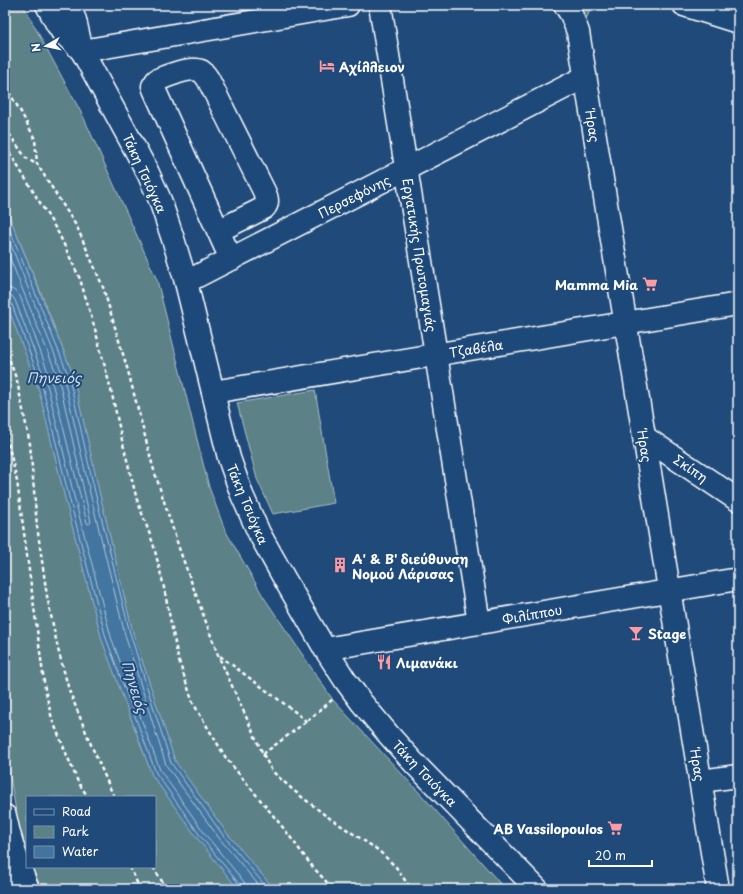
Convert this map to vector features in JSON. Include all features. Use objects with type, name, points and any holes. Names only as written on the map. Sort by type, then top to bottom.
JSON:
[{"type":"street","name":"Τάκη Τσιόγκα","points":[[47,5],[56,24],[63,33],[82,51]]},
{"type":"street","name":"Τάκη Τσιόγκα","points":[[68,5],[75,20],[82,51],[128,134],[160,200],[186,282],[229,458],[247,508],[259,533],[325,649],[362,703],[414,763],[537,889]]},
{"type":"street","points":[[82,51],[348,5]]},
{"type":"street","name":"Εργατικής Πρωτομαγιάς","points":[[380,5],[479,623]]},
{"type":"street","name":"Ήρας","points":[[565,5],[571,14],[578,32],[718,889]]},
{"type":"street","points":[[684,5],[738,22]]},
{"type":"street","points":[[218,231],[264,208],[267,205],[267,198],[208,79],[201,71],[190,70],[157,80],[153,86],[218,231],[232,259]]},
{"type":"street","name":"Περσεφόνης","points":[[186,282],[585,77]]},
{"type":"street","name":"Τζαβέλα","points":[[213,392],[738,304]]},
{"type":"street","name":"Σκίπη","points":[[644,437],[738,500]]},
{"type":"street","name":"Φιλίππου","points":[[325,649],[738,579]]},
{"type":"street","points":[[701,781],[738,776]]},
{"type":"street","points":[[5,816],[14,852],[28,889]]},
{"type":"street","points":[[5,868],[9,889]]},
{"type":"path","points":[[5,86],[35,139],[37,164],[77,227],[103,287],[128,371],[153,468],[180,551],[218,655],[263,754],[272,771],[293,790],[325,815],[378,850],[396,867],[411,889]]},
{"type":"path","points":[[5,128],[26,158],[37,164]]},
{"type":"path","points":[[5,148],[59,234],[80,279],[98,336],[137,500],[153,543],[163,582],[178,658],[193,703],[226,758],[311,864],[333,889]]},
{"type":"path","points":[[5,347],[17,381],[30,444],[37,526],[47,596],[58,649],[69,690],[114,796]]},
{"type":"path","points":[[5,430],[17,481],[47,696],[52,719],[78,782],[87,796]]},
{"type":"path","points":[[218,655],[307,722]]},
{"type":"path","points":[[263,754],[320,712],[333,700]]},
{"type":"path","points":[[130,868],[140,889]]},
{"type":"path","points":[[154,868],[168,889]]},
{"type":"green space","points":[[5,5],[23,5],[83,116],[157,280],[209,487],[225,530],[263,596],[333,700],[429,803],[505,889],[274,889],[226,832],[175,761],[133,633],[73,375],[10,218],[5,211]]},
{"type":"green space","points":[[576,5],[592,5],[585,22]]},
{"type":"green space","points":[[5,299],[39,390],[102,640],[152,775],[198,839],[238,889],[38,889],[29,868],[156,868],[156,796],[26,796],[26,858],[21,840],[5,748]]},
{"type":"green space","points":[[315,390],[334,503],[273,514],[257,479],[237,403]]},
{"type":"water","name":"Πηνειός","points":[[5,211],[10,218],[73,375],[133,633],[175,761],[226,832],[274,889],[238,889],[198,839],[152,775],[102,640],[39,390],[5,299]]},
{"type":"place","name":"Αχίλλειον","points":[[327,66]]},
{"type":"place","name":"Mamma Mia","points":[[650,284]]},
{"type":"place","name":"Α' & Β' διεύθυνση Νομού Λάρισας","points":[[340,565]]},
{"type":"place","name":"Stage","points":[[636,633]]},
{"type":"place","name":"Λιμανάκι","points":[[384,662]]},
{"type":"place","name":"AB Vassilopoulos","points":[[615,828]]}]
